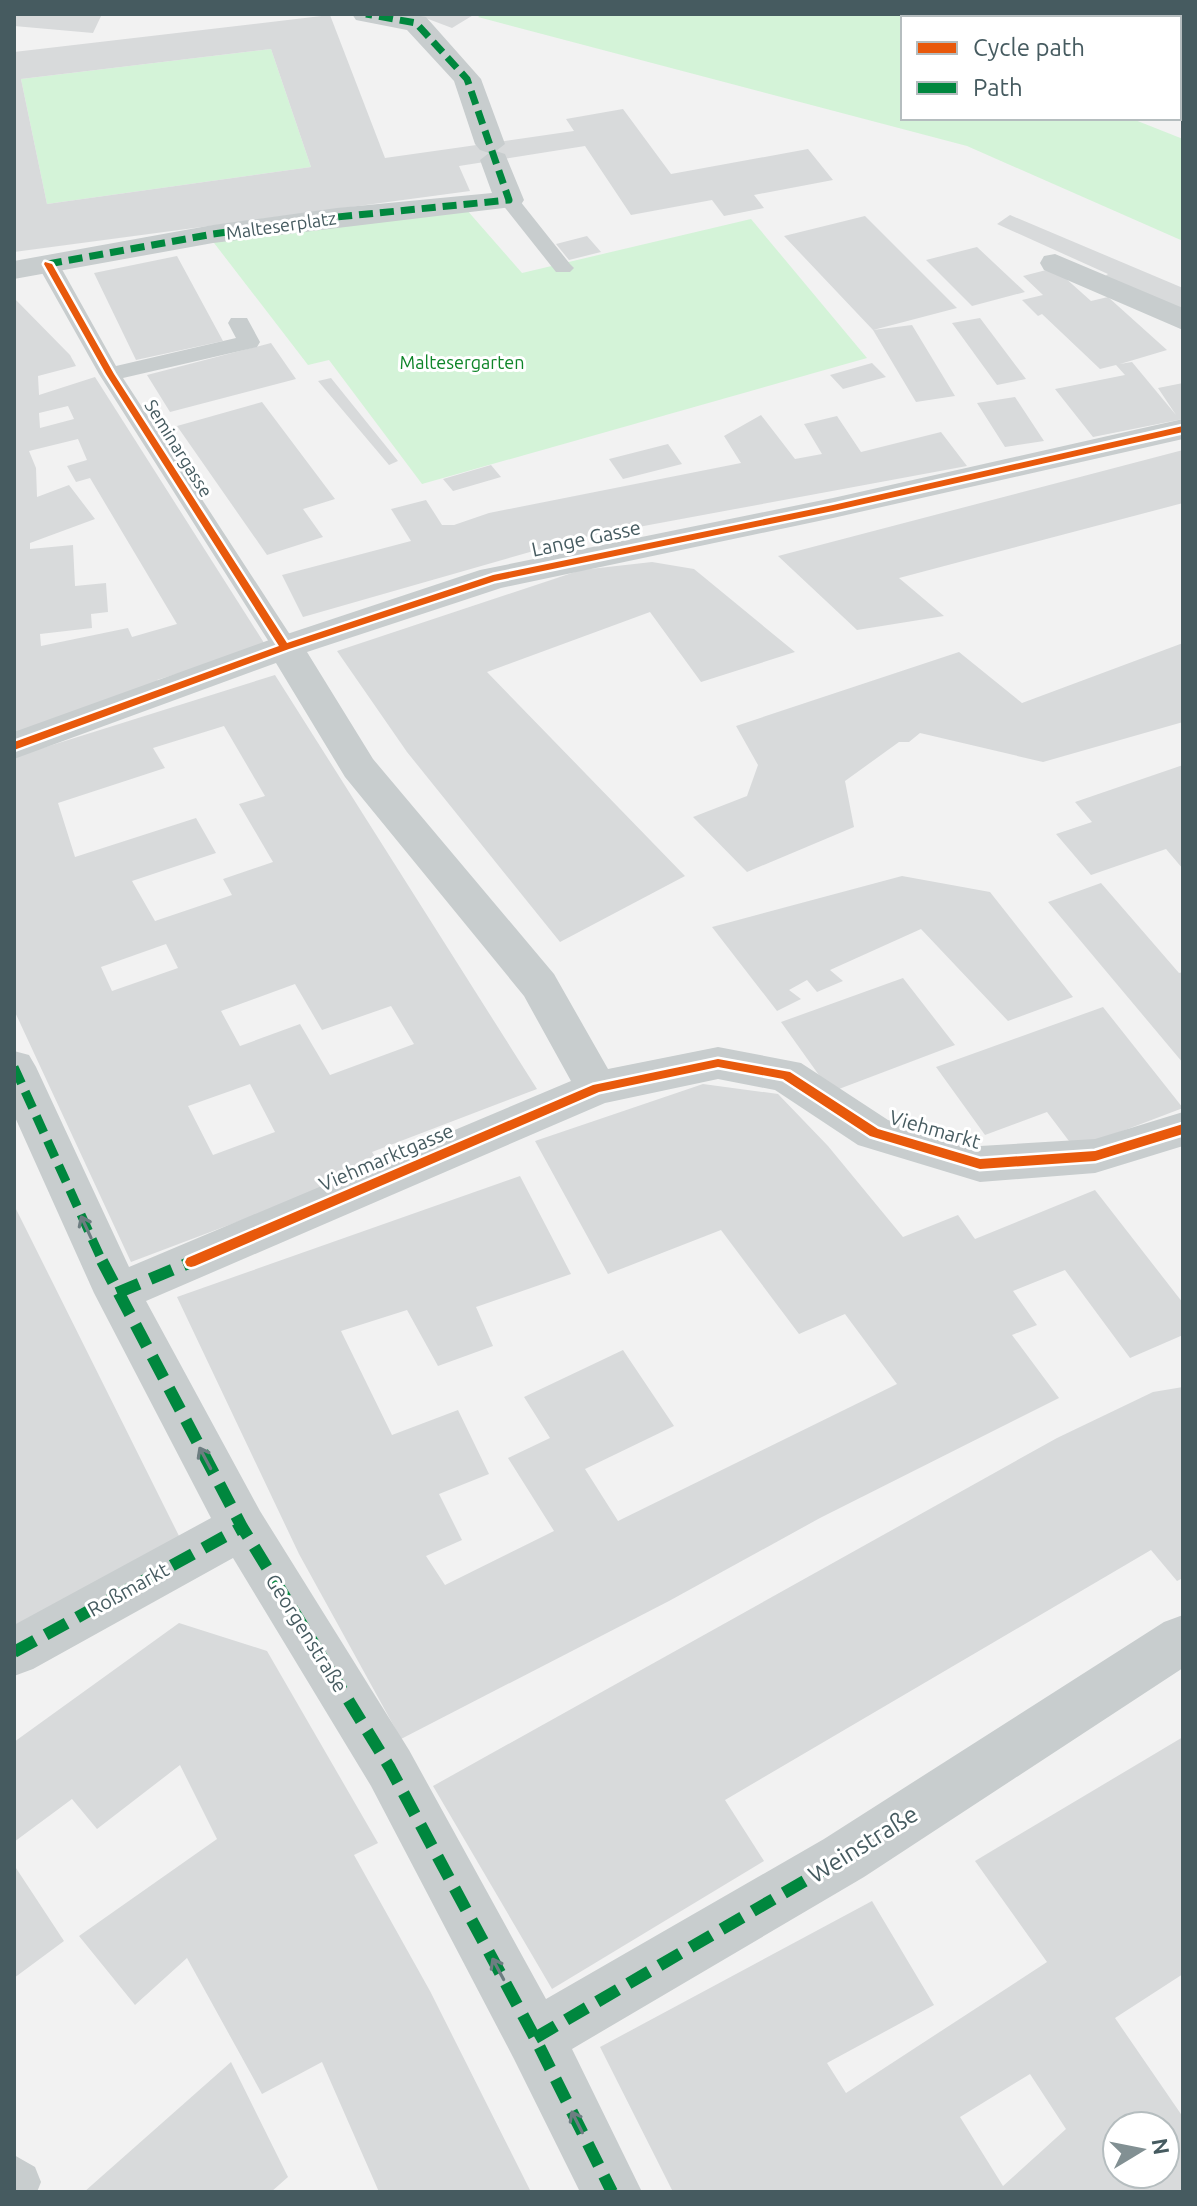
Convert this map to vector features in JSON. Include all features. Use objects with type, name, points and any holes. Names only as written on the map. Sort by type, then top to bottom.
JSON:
[{"type":"street","points":[[366,14],[416,23],[467,79],[509,200]]},
{"type":"street","name":"Malteserplatz","points":[[14,270],[213,234],[337,217],[509,200]]},
{"type":"street","points":[[1055,263],[1183,320]]},
{"type":"street","name":"Lange Gasse","points":[[14,746],[285,647],[493,578],[833,508],[1183,429]]},
{"type":"street","name":"Seminargasse","points":[[285,647],[359,768],[539,985],[597,1088]]},
{"type":"street","name":"Viehmarkt","points":[[597,1088],[718,1063],[786,1075],[874,1133],[980,1164],[1095,1156],[1183,1129]]},
{"type":"street","name":"Georgenstraße","points":[[14,1067],[117,1293],[242,1527],[390,1768],[535,2038],[612,2192]]},
{"type":"street","name":"Viehmarktgasse","points":[[117,1293],[597,1088]]},
{"type":"street","name":"Roßmarkt","points":[[14,1652],[242,1527]]},
{"type":"street","name":"Weinstraße","points":[[535,2038],[844,1858],[1183,1639]]},
{"type":"lane","points":[[509,200],[563,268]]},
{"type":"lane","name":"Seminargasse","points":[[48,264],[110,374],[285,647]]},
{"type":"lane","points":[[110,374],[249,342],[239,323]]},
{"type":"green space","points":[[482,14],[1029,14],[901,16],[901,120],[1135,120],[1183,139],[1183,241],[967,146],[478,17]]},
{"type":"green space","points":[[271,49],[311,167],[47,204],[21,79]]},
{"type":"green space","name":"Maltesergarten","points":[[466,209],[522,273],[751,219],[867,358],[422,484],[329,360],[308,365],[211,239]]},
{"type":"building","points":[[14,14],[102,14],[93,33],[14,26]]},
{"type":"building","points":[[415,14],[475,14],[452,28]]},
{"type":"building","points":[[1044,14],[1133,14],[1133,16]]},
{"type":"building","points":[[330,15],[385,158],[574,131],[566,119],[623,109],[671,174],[808,149],[833,180],[754,195],[764,208],[724,216],[712,200],[631,215],[585,146],[459,166],[470,191],[14,252],[14,52]],"holes":[[[271,49],[311,167],[47,204],[21,79]]]},
{"type":"building","points":[[1181,64],[1183,65],[1181,114]]},
{"type":"building","points":[[1010,215],[1183,288],[1183,319],[1099,281],[1108,274],[997,224]]},
{"type":"building","points":[[865,216],[957,308],[873,330],[784,236]]},
{"type":"building","points":[[587,236],[601,252],[569,260],[556,244]]},
{"type":"building","points":[[977,247],[1025,292],[972,306],[926,260]]},
{"type":"building","points":[[177,256],[223,341],[136,360],[94,273]]},
{"type":"building","points":[[1054,268],[1091,301],[1108,297],[1167,350],[1120,364],[1132,362],[1176,415],[1158,388],[1183,383],[1183,419],[1093,437],[1055,389],[1125,375],[1116,365],[1100,369],[1042,314],[1038,316],[1022,300],[1043,295],[1023,276]]},
{"type":"building","points":[[14,298],[70,355],[76,366],[38,376],[39,395],[95,377],[266,646],[157,680],[162,687],[14,736]],"holes":[[[68,406],[74,419],[40,428],[39,413]],[[78,439],[87,460],[67,466],[76,482],[90,478],[177,624],[132,637],[128,628],[41,646],[40,634],[92,628],[91,614],[108,612],[106,583],[75,586],[73,545],[30,549],[30,543],[95,519],[69,485],[37,497],[36,468],[29,451]]]},
{"type":"building","points":[[980,318],[1026,379],[997,385],[952,323]]},
{"type":"building","points":[[912,325],[955,396],[916,402],[873,330]]},
{"type":"building","points":[[271,343],[296,379],[170,412],[147,375]]},
{"type":"building","points":[[872,363],[886,377],[843,389],[830,375]]},
{"type":"building","points":[[331,378],[398,461],[389,465],[318,381]]},
{"type":"building","points":[[1015,397],[1044,441],[1005,447],[977,403]]},
{"type":"building","points":[[262,402],[335,499],[303,509],[323,537],[267,555],[177,426]]},
{"type":"building","points":[[761,415],[795,459],[822,454],[804,424],[837,416],[861,452],[941,432],[967,466],[579,538],[303,617],[282,575],[411,541],[391,509],[426,500],[442,525],[454,525],[489,513],[741,463],[724,436]]},
{"type":"building","points":[[668,444],[682,464],[623,479],[609,459]]},
{"type":"building","points":[[1183,450],[1183,503],[899,578],[944,616],[857,630],[778,556]]},
{"type":"building","points":[[491,465],[501,477],[453,491],[443,479]]},
{"type":"building","points":[[652,562],[694,569],[795,652],[701,682],[650,612],[487,672],[685,876],[560,942],[407,752],[337,651],[581,570]]},
{"type":"building","points":[[1183,643],[1183,722],[1043,762],[920,733],[909,742],[899,742],[845,781],[854,827],[747,872],[693,817],[747,796],[758,765],[736,726],[959,652],[1022,703]]},
{"type":"building","points":[[275,675],[537,1089],[372,1152],[382,1167],[131,1262],[14,1010],[14,757]],"holes":[[[224,726],[265,796],[239,804],[273,862],[223,879],[232,895],[155,921],[132,881],[216,853],[196,818],[75,857],[58,803],[165,768],[153,748]],[[166,944],[178,968],[112,991],[101,967]],[[295,984],[322,1030],[391,1006],[414,1044],[330,1075],[300,1024],[240,1046],[221,1011]],[[250,1084],[275,1132],[213,1155],[188,1106]]]},
{"type":"building","points":[[1183,765],[1183,869],[1166,849],[1091,875],[1056,834],[1092,822],[1075,802]]},
{"type":"building","points":[[902,876],[990,892],[1073,997],[1008,1021],[921,929],[830,970],[843,981],[817,992],[807,980],[789,990],[801,999],[777,1011],[712,927]]},
{"type":"building","points":[[1101,883],[1179,973],[1183,972],[1183,1063],[1048,902]]},
{"type":"building","points":[[903,978],[955,1045],[831,1092],[781,1022]]},
{"type":"building","points":[[1103,1007],[1183,1108],[1075,1149],[1047,1112],[985,1135],[936,1067]]},
{"type":"building","points":[[703,1084],[778,1094],[828,1146],[903,1237],[958,1215],[975,1239],[1095,1190],[1183,1303],[1183,1335],[1130,1358],[1065,1270],[1013,1291],[1037,1325],[1012,1335],[1059,1398],[820,1518],[669,1601],[401,1739],[299,1554],[177,1297],[520,1176],[571,1274],[476,1307],[493,1346],[438,1366],[407,1310],[341,1331],[392,1435],[458,1410],[489,1474],[439,1494],[462,1540],[426,1556],[445,1585],[554,1531],[508,1458],[550,1438],[524,1397],[623,1350],[674,1426],[585,1469],[618,1521],[897,1384],[845,1314],[799,1334],[721,1230],[608,1274],[535,1141]]},
{"type":"building","points":[[14,1205],[186,1550],[14,1630]]},
{"type":"building","points":[[1183,1387],[1183,1578],[1177,1581],[1151,1550],[725,1800],[764,1861],[552,1989],[433,1786],[1057,1438],[1153,1392]]},
{"type":"building","points":[[179,1623],[267,1651],[378,1843],[354,1855],[430,1991],[531,2192],[379,2192],[322,2062],[262,2094],[187,1958],[135,2005],[79,1936],[217,1839],[180,1765],[97,1829],[72,1799],[14,1842],[14,1742]]},
{"type":"building","points":[[1183,1737],[1183,1974],[1115,2018],[1178,2110],[1101,2110],[1101,2190],[1181,2190],[1181,2114],[1183,2192],[673,2192],[600,2047],[872,1901],[934,2005],[827,2063],[846,2093],[1047,1962],[975,1861]],"holes":[[[1030,2074],[1066,2129],[1003,2186],[960,2117]]]},
{"type":"building","points":[[14,1865],[64,1941],[14,1978]]},
{"type":"building","points":[[231,2062],[288,2177],[271,2192],[84,2192]]},
{"type":"marked path","points":[[48,264],[213,234],[337,217],[509,200],[467,79],[416,23],[366,14]]},
{"type":"marked path","points":[[14,1067],[117,1293],[242,1527],[390,1768],[535,2038],[612,2192]]},
{"type":"marked path","points":[[117,1293],[191,1262]]},
{"type":"marked path","points":[[14,1652],[242,1527]]},
{"type":"marked path","points":[[535,2038],[844,1858]]},
{"type":"cycle path","points":[[48,264],[110,374],[285,647]]},
{"type":"cycle path","points":[[14,746],[285,647],[493,578],[833,508],[1183,429]]},
{"type":"cycle path","points":[[191,1262],[597,1088],[718,1063],[786,1075],[874,1133],[980,1164],[1095,1156],[1183,1129]]}]
